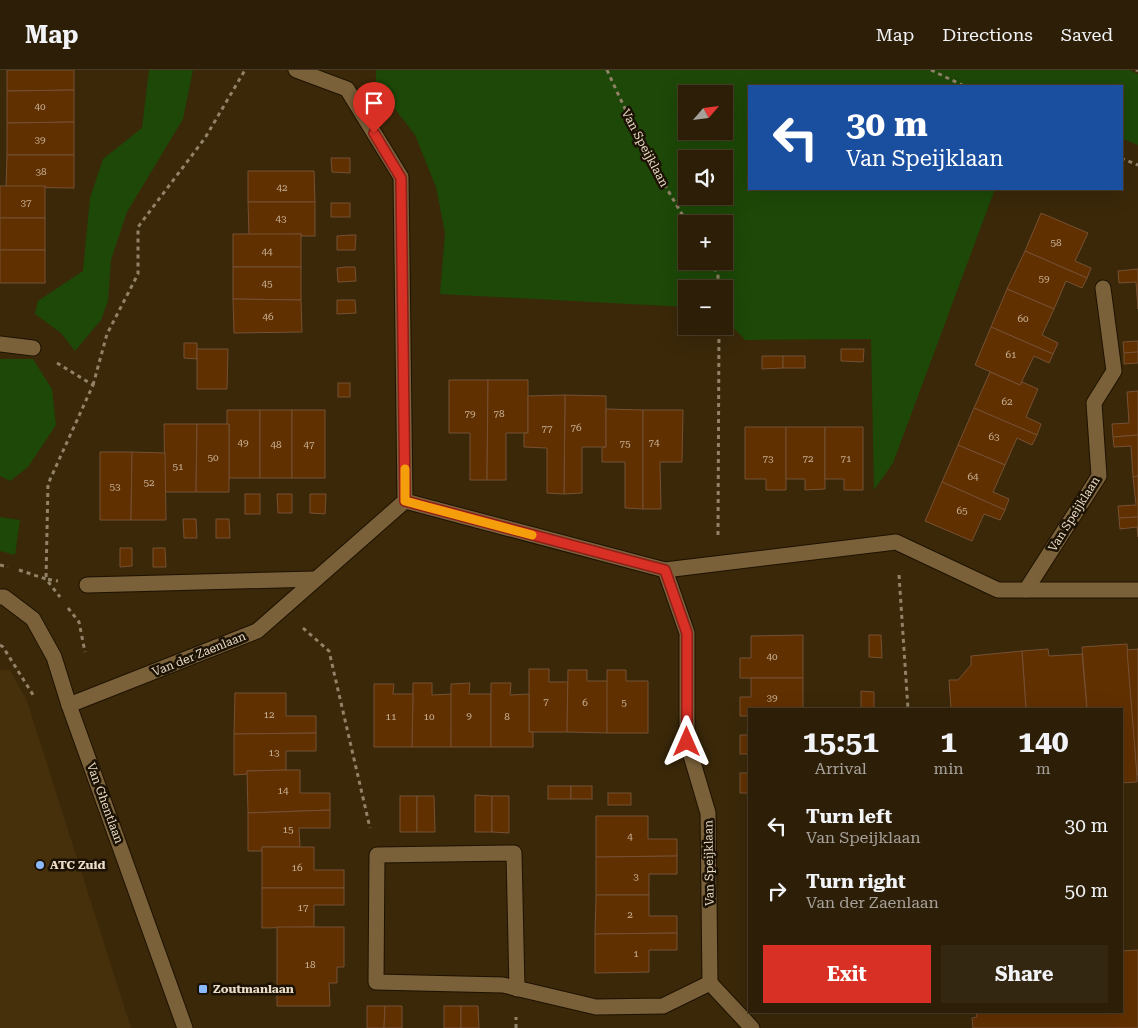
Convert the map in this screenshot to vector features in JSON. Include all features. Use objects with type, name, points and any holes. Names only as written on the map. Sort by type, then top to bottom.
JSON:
[{"type":"street","points":[[296,70],[346,89],[401,178],[405,501],[665,570],[896,542],[998,590],[1138,590]]},
{"type":"street","name":"Van Speijklaan","points":[[1026,590],[1099,476],[1094,404],[1114,371],[1103,288]]},
{"type":"street","points":[[0,344],[33,348]]},
{"type":"street","name":"Van der Zaenlaan","points":[[69,705],[257,631],[405,501]]},
{"type":"street","name":"Van Speijklaan","points":[[665,570],[687,633],[687,742],[708,813],[710,983]]},
{"type":"street","points":[[87,585],[316,580]]},
{"type":"street","name":"Van Ghentlaan","points":[[0,597],[33,619],[54,657],[69,705],[185,1028]]},
{"type":"street","points":[[517,989],[514,853],[376,855],[376,982],[503,985],[517,989],[596,1007],[663,1006],[710,983],[752,1028]]},
{"type":"path","points":[[46,579],[48,484],[93,385],[107,334],[138,274],[138,228],[205,138],[245,70]]},
{"type":"path","name":"Van Speijklaan","points":[[607,70],[633,126],[682,215]]},
{"type":"path","points":[[931,70],[962,85]]},
{"type":"path","points":[[1123,159],[1138,165]]},
{"type":"path","points":[[718,563],[719,335]]},
{"type":"path","points":[[33,348],[93,385]]},
{"type":"path","points":[[896,542],[908,708]]},
{"type":"path","points":[[282,609],[329,651],[376,855]]},
{"type":"shaded area","name":"ATC Zuid","points":[[0,670],[10,670],[27,701],[131,1028],[0,1028]]},
{"type":"green space","points":[[149,70],[193,70],[183,119],[127,212],[111,260],[108,301],[101,320],[75,351],[61,333],[35,314],[38,301],[83,271],[90,198],[103,159],[142,128]]},
{"type":"green space","points":[[376,70],[1129,70],[1138,74],[1138,145],[1123,139],[1123,85],[748,85],[748,190],[995,190],[893,463],[874,490],[871,339],[745,340],[733,327],[733,280],[678,280],[678,307],[440,294],[445,233],[436,187],[415,135],[392,105],[376,95]]},
{"type":"green space","points":[[0,359],[33,359],[52,389],[56,425],[28,467],[10,481],[0,476]]},
{"type":"green space","points":[[0,517],[20,520],[15,555],[0,551]]},
{"type":"building","points":[[7,70],[74,70],[74,90],[7,91]]},
{"type":"building","points":[[74,90],[74,122],[7,123],[7,91]]},
{"type":"building","points":[[74,122],[74,155],[7,155],[7,123]]},
{"type":"building","points":[[7,155],[74,155],[74,188],[6,187]]},
{"type":"building","points":[[331,158],[350,158],[350,173],[332,172]]},
{"type":"building","points":[[248,171],[314,171],[315,202],[248,202]]},
{"type":"building","points":[[0,186],[45,186],[45,218],[0,218]]},
{"type":"building","points":[[248,202],[315,202],[315,236],[301,236],[301,234],[249,235]]},
{"type":"building","points":[[331,203],[350,203],[350,217],[331,217]]},
{"type":"building","points":[[1041,213],[1088,233],[1075,261],[1091,268],[1087,278],[1025,251]]},
{"type":"building","points":[[0,218],[45,218],[45,250],[0,250]]},
{"type":"building","points":[[233,234],[301,234],[301,267],[233,267]]},
{"type":"building","points":[[356,235],[355,250],[337,250],[337,236]]},
{"type":"building","points":[[0,250],[45,250],[45,283],[0,283]]},
{"type":"building","points":[[1025,251],[1087,278],[1082,288],[1066,281],[1054,309],[1007,289]]},
{"type":"building","points":[[233,267],[301,267],[301,300],[233,299]]},
{"type":"building","points":[[355,267],[356,281],[338,282],[337,268]]},
{"type":"building","points":[[1138,269],[1138,309],[1136,282],[1119,283],[1118,271]]},
{"type":"building","points":[[1007,289],[1054,309],[1042,335],[1058,343],[1053,354],[991,327]]},
{"type":"building","points":[[233,299],[301,300],[302,332],[234,333]]},
{"type":"building","points":[[337,300],[355,300],[356,313],[337,314]]},
{"type":"building","points":[[991,327],[1053,354],[1049,363],[1034,356],[1020,385],[975,365]]},
{"type":"building","points":[[1138,341],[1138,352],[1124,353],[1123,342]]},
{"type":"building","points":[[184,343],[197,343],[197,359],[184,358]]},
{"type":"building","points":[[197,349],[228,349],[227,389],[197,389]]},
{"type":"building","points":[[841,349],[864,349],[863,362],[841,361]]},
{"type":"building","points":[[1138,352],[1138,363],[1124,364],[1124,353]]},
{"type":"building","points":[[762,356],[783,356],[783,368],[762,369]]},
{"type":"building","points":[[783,356],[805,356],[805,368],[783,368]]},
{"type":"building","points":[[990,372],[1020,385],[1022,382],[1038,389],[1026,417],[1041,424],[1037,435],[974,408]]},
{"type":"building","points":[[449,380],[488,380],[487,480],[470,480],[470,433],[449,433]]},
{"type":"building","points":[[488,380],[528,380],[528,433],[506,433],[506,480],[487,480]]},
{"type":"building","points":[[338,383],[350,383],[350,397],[338,397]]},
{"type":"building","points":[[1138,391],[1138,435],[1113,437],[1112,424],[1129,423],[1127,392]]},
{"type":"building","points":[[565,395],[606,396],[606,447],[582,447],[582,493],[564,494]]},
{"type":"building","points":[[565,395],[564,494],[547,493],[547,448],[524,447],[524,433],[528,433],[528,396]]},
{"type":"building","points":[[974,408],[1037,435],[1032,445],[1017,438],[1005,465],[958,445]]},
{"type":"building","points":[[606,409],[643,410],[643,509],[625,508],[625,462],[602,462],[602,448],[606,447]]},
{"type":"building","points":[[227,410],[260,410],[260,478],[229,478],[229,424],[227,425]]},
{"type":"building","points":[[260,410],[292,410],[292,478],[260,478]]},
{"type":"building","points":[[292,410],[325,410],[325,478],[292,478]]},
{"type":"building","points":[[643,410],[683,410],[682,462],[660,462],[661,509],[643,509]]},
{"type":"building","points":[[164,424],[197,424],[196,492],[165,492]]},
{"type":"building","points":[[197,424],[229,424],[229,492],[196,492]]},
{"type":"building","points":[[745,427],[786,427],[786,490],[766,490],[766,479],[745,479]]},
{"type":"building","points":[[786,427],[825,427],[825,489],[805,490],[805,479],[786,479]]},
{"type":"building","points":[[825,427],[863,427],[863,490],[844,490],[844,479],[825,479]]},
{"type":"building","points":[[1138,435],[1138,476],[1133,477],[1131,446],[1114,447],[1113,437]]},
{"type":"building","points":[[958,445],[1005,465],[993,492],[1009,499],[1005,510],[942,482]]},
{"type":"building","points":[[100,452],[132,452],[131,520],[100,520]]},
{"type":"building","points":[[132,452],[165,453],[166,520],[131,520]]},
{"type":"building","points":[[1138,476],[1138,517],[1119,518],[1118,506],[1136,505],[1133,477]]},
{"type":"building","points":[[942,482],[1005,510],[1000,520],[984,514],[972,541],[925,521]]},
{"type":"building","points":[[245,494],[260,494],[260,514],[245,514]]},
{"type":"building","points":[[277,494],[292,494],[292,513],[278,513]]},
{"type":"building","points":[[310,494],[326,494],[325,514],[310,513]]},
{"type":"building","points":[[1138,517],[1138,537],[1137,527],[1120,529],[1119,518]]},
{"type":"building","points":[[183,519],[196,519],[197,538],[184,538]]},
{"type":"building","points":[[216,519],[229,519],[230,538],[216,538]]},
{"type":"building","points":[[120,548],[132,548],[132,566],[120,567]]},
{"type":"building","points":[[153,548],[165,548],[166,567],[153,567]]},
{"type":"building","points":[[803,635],[803,678],[740,678],[740,658],[751,658],[751,636]]},
{"type":"building","points":[[869,635],[881,635],[882,658],[869,657]]},
{"type":"building","points":[[1127,644],[1137,782],[1123,783],[1123,708],[1087,708],[1082,647]]},
{"type":"building","points":[[1048,649],[1049,656],[1082,654],[1087,708],[1026,708],[1022,651]]},
{"type":"building","points":[[1138,649],[1138,775],[1137,775],[1127,650]]},
{"type":"building","points":[[1022,651],[1026,708],[951,708],[949,680],[958,680],[971,665],[971,656]]},
{"type":"building","points":[[529,669],[549,669],[549,682],[568,682],[567,732],[529,732]]},
{"type":"building","points":[[568,670],[587,670],[587,681],[608,681],[607,733],[567,732]]},
{"type":"building","points":[[607,670],[626,670],[626,681],[648,681],[648,733],[607,733]]},
{"type":"building","points":[[751,678],[803,678],[803,708],[748,708],[748,716],[740,716],[740,697],[751,697]]},
{"type":"building","points":[[413,683],[432,683],[432,695],[452,694],[451,747],[412,747]]},
{"type":"building","points":[[470,683],[469,694],[491,694],[491,747],[451,747],[451,684]]},
{"type":"building","points":[[491,683],[511,683],[510,695],[529,694],[529,732],[533,732],[533,747],[491,747]]},
{"type":"building","points":[[374,684],[394,684],[393,694],[413,694],[412,747],[374,747]]},
{"type":"building","points":[[861,691],[874,692],[874,708],[861,708]]},
{"type":"building","points":[[235,693],[286,693],[286,716],[316,716],[316,733],[234,734]]},
{"type":"building","points":[[316,733],[316,751],[286,751],[286,770],[247,771],[248,774],[234,775],[234,734]]},
{"type":"building","points":[[740,735],[748,735],[748,754],[740,754]]},
{"type":"building","points":[[300,770],[300,793],[330,793],[330,810],[248,813],[247,771]]},
{"type":"building","points":[[740,773],[748,773],[748,793],[740,793]]},
{"type":"building","points":[[548,786],[571,786],[571,799],[548,799]]},
{"type":"building","points":[[571,786],[592,786],[592,799],[571,799]]},
{"type":"building","points":[[608,793],[631,793],[631,805],[608,805]]},
{"type":"building","points":[[475,795],[492,796],[492,832],[475,832]]},
{"type":"building","points":[[400,796],[417,796],[417,832],[400,832]]},
{"type":"building","points":[[417,796],[434,796],[435,832],[417,832]]},
{"type":"building","points":[[492,796],[509,796],[509,833],[492,832]]},
{"type":"building","points":[[330,810],[330,828],[299,828],[300,847],[262,847],[262,851],[248,851],[248,813]]},
{"type":"building","points":[[596,816],[648,816],[648,839],[677,839],[677,856],[596,857]]},
{"type":"building","points":[[262,847],[314,847],[314,870],[344,870],[344,888],[262,888]]},
{"type":"building","points":[[677,856],[677,874],[649,874],[649,895],[596,895],[596,857]]},
{"type":"building","points":[[262,888],[344,888],[344,905],[314,905],[314,927],[262,928]]},
{"type":"building","points":[[596,895],[649,895],[649,916],[677,916],[677,933],[595,934]]},
{"type":"building","points":[[277,927],[344,927],[344,967],[337,967],[337,983],[329,983],[330,1006],[277,1006]]},
{"type":"building","points":[[677,933],[677,950],[649,950],[649,972],[595,973],[595,934]]},
{"type":"building","points":[[1138,950],[1138,1028],[973,1028],[972,1018],[977,1017],[976,1013],[1123,1013],[1123,951]]},
{"type":"building","points":[[367,1006],[385,1006],[384,1028],[367,1028]]},
{"type":"building","points":[[385,1006],[402,1006],[402,1028],[384,1028]]},
{"type":"building","points":[[444,1006],[461,1006],[461,1028],[444,1028]]},
{"type":"building","points":[[461,1006],[478,1006],[479,1028],[461,1028]]},
{"type":"slow traffic","points":[[405,469],[405,501],[532,535]]},
{"type":"place","name":"ATC Zuid","points":[[40,865]]},
{"type":"place","name":"Zoutmanlaan","points":[[203,989]]},
{"type":"route","points":[[374,133],[401,178],[405,501],[665,570],[687,633],[687,742]]}]
